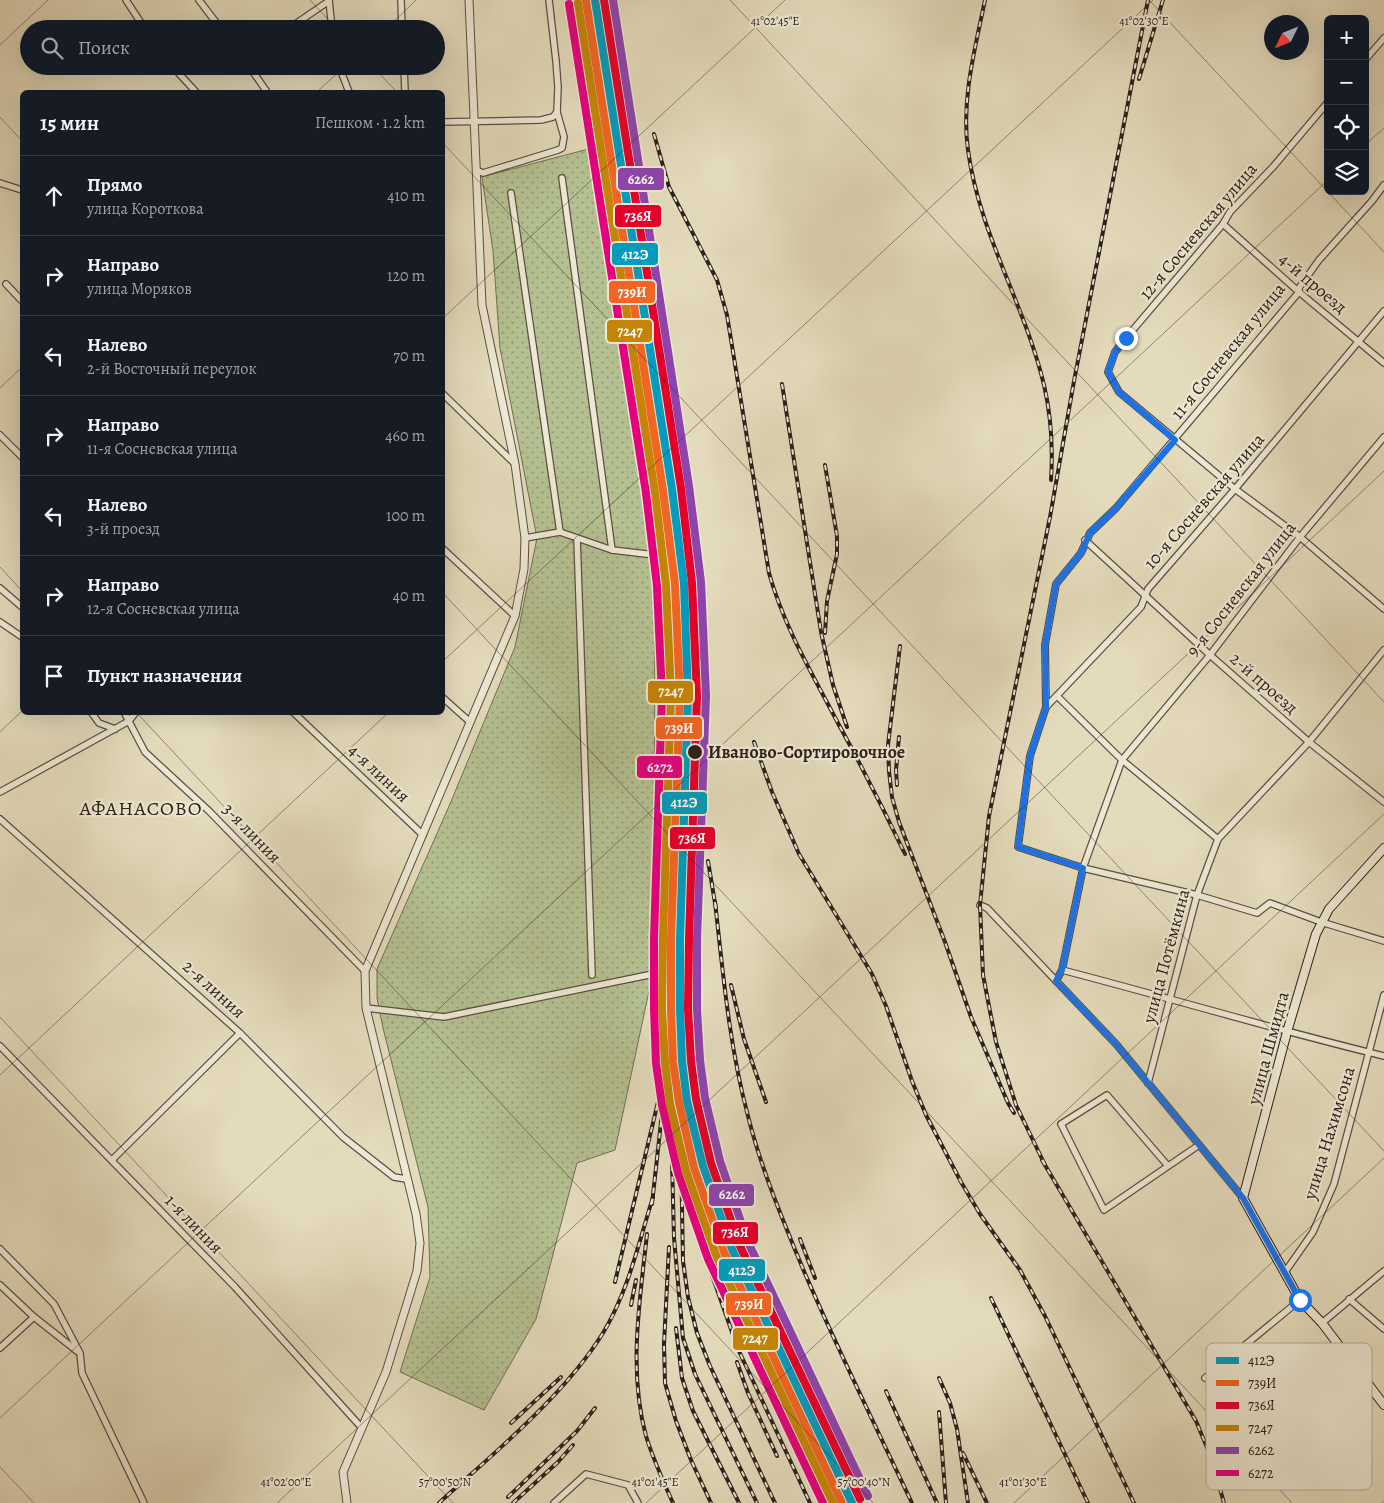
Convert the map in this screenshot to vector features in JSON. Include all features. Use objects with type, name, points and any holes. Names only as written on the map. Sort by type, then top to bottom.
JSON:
[{"type":"main road","name":"улица Шмидта","points":[[1243,1198],[1287,1032],[1316,934],[1329,909],[1384,848]]},
{"type":"main road","points":[[1243,1198],[1300,1300],[1322,1323],[1337,1343]]},
{"type":"main road","points":[[1372,1389],[1384,1404]]},
{"type":"street","points":[[126,0],[138,20]]},
{"type":"street","points":[[199,0],[214,20]]},
{"type":"street","points":[[401,0],[402,20]]},
{"type":"street","points":[[347,1503],[343,1472],[386,1372],[417,1271],[420,1243],[416,1214],[366,1008],[365,971],[515,616],[524,569],[524,538],[515,464],[482,305],[469,0]]},
{"type":"street","points":[[476,170],[483,173],[562,148],[564,136],[557,112],[556,61],[549,0]]},
{"type":"street","points":[[301,20],[329,1],[331,20]]},
{"type":"street","points":[[1369,55],[1384,38]]},
{"type":"street","points":[[180,75],[194,90]]},
{"type":"street","points":[[255,75],[266,90]]},
{"type":"street","points":[[342,75],[347,90]]},
{"type":"street","points":[[404,75],[405,90]]},
{"type":"street","name":"12-я Сосневская улица","points":[[1175,440],[1119,392],[1108,372],[1115,352],[1223,224],[1230,212],[1273,167],[1325,105]]},
{"type":"street","points":[[445,122],[540,120],[553,117],[557,112]]},
{"type":"street","points":[[562,178],[612,550]]},
{"type":"street","points":[[0,183],[20,189]]},
{"type":"street","name":"11-я Сосневская улица","points":[[1083,868],[1018,847],[1030,756],[1046,707],[1045,645],[1056,584],[1081,553],[1090,533],[1116,508],[1175,440],[1299,292],[1319,260],[1372,201],[1384,184]]},
{"type":"street","points":[[511,192],[560,532]]},
{"type":"street","name":"4-й проезд","points":[[1223,224],[1299,292],[1384,363]]},
{"type":"street","points":[[6,284],[20,299]]},
{"type":"street","name":"10-я Сосневская улица","points":[[1046,707],[1141,607],[1148,589],[1235,489],[1384,311]]},
{"type":"street","points":[[445,396],[515,464]]},
{"type":"street","points":[[0,435],[20,455]]},
{"type":"street","name":"9-я Сосневская улица","points":[[1122,760],[1210,655],[1300,537],[1384,437]]},
{"type":"street","points":[[1175,440],[1235,489],[1300,537],[1384,609]]},
{"type":"street","points":[[524,538],[560,532],[612,550],[655,555]]},
{"type":"street","points":[[577,538],[592,975]]},
{"type":"street","name":"2-й проезд","points":[[1086,540],[1210,655],[1309,742],[1384,802]]},
{"type":"street","points":[[445,551],[515,616]]},
{"type":"street","points":[[0,588],[20,605]]},
{"type":"street","points":[[0,622],[20,636]]},
{"type":"street","points":[[1057,696],[1122,760],[1218,839],[1309,742],[1384,650]]},
{"type":"street","points":[[445,700],[470,722]]},
{"type":"street","points":[[93,715],[99,723],[114,729]]},
{"type":"street","name":"3-я линия","points":[[125,715],[145,752],[209,811],[365,971]]},
{"type":"street","points":[[0,792],[128,721],[133,715]]},
{"type":"street","name":"4-я линия","points":[[296,715],[423,835]]},
{"type":"street","points":[[1056,981],[1062,970],[1083,868],[1122,760]]},
{"type":"street","points":[[366,1008],[444,1017],[663,972],[666,800]]},
{"type":"street","name":"2-я линия","points":[[0,819],[240,1033],[342,1137],[394,1178],[406,1179]]},
{"type":"street","name":"улица Потёмкина","points":[[1148,1083],[1197,895],[1218,839]]},
{"type":"street","points":[[1083,868],[1197,895],[1257,912],[1270,903],[1322,922],[1384,941]]},
{"type":"street","points":[[980,905],[987,908],[1116,1044],[1243,1198]]},
{"type":"street","points":[[1062,970],[1170,998],[1287,1032],[1384,1056]]},
{"type":"street","name":"улица Нахимсона","points":[[1285,1272],[1312,1232],[1334,1184],[1384,995]]},
{"type":"street","points":[[112,1160],[240,1033]]},
{"type":"street","name":"1-я линия","points":[[0,1046],[234,1287],[361,1427]]},
{"type":"street","points":[[1168,1166],[1107,1095],[1061,1124],[1104,1210],[1199,1145]]},
{"type":"street","points":[[0,1249],[54,1304],[80,1353],[82,1373],[144,1503]]},
{"type":"street","points":[[1322,1323],[1349,1298],[1384,1271]]},
{"type":"street","points":[[0,1285],[34,1317],[80,1353]]},
{"type":"street","points":[[1349,1298],[1384,1329]]},
{"type":"street","points":[[1248,1343],[1300,1300]]},
{"type":"street","points":[[0,1348],[34,1317]]},
{"type":"street","points":[[554,1503],[586,1474],[628,1485],[638,1503]]},
{"type":"green space","points":[[596,147],[655,555],[654,968],[615,1150],[577,1163],[536,1319],[484,1410],[400,1372],[430,1277],[428,1207],[383,1028],[377,998],[377,969],[450,804],[515,647],[537,538],[500,348],[493,251],[482,177]]},
{"type":"railway","points":[[985,0],[970,75],[966,112],[968,150],[982,210],[1026,326],[1044,385],[1051,432],[1051,480]]},
{"type":"railway","points":[[1045,1165],[1016,1105],[996,1042],[983,975],[980,905],[989,816],[1050,517],[1074,381],[1148,0]]},
{"type":"railway","points":[[1139,79],[1163,0]]},
{"type":"railway","points":[[654,134],[669,187],[717,280],[727,315],[769,573],[775,593],[800,651],[905,854]]},
{"type":"railway","points":[[782,384],[821,632],[833,685],[847,727]]},
{"type":"railway","points":[[825,465],[837,536],[837,554],[827,601],[825,633]]},
{"type":"railway","points":[[900,646],[888,745],[892,797],[899,822],[945,942],[971,1017],[1014,1113]]},
{"type":"railway","points":[[897,785],[896,770],[899,737]]},
{"type":"railway","points":[[754,742],[772,792],[799,854],[872,974],[886,1006],[926,1115],[961,1182],[980,1214],[1020,1270],[1045,1316],[1134,1503]]},
{"type":"railway","points":[[676,909],[679,818]]},
{"type":"railway","points":[[708,861],[716,909]]},
{"type":"railway","points":[[681,902],[674,969],[674,1025],[670,1084],[674,1238],[683,1338],[695,1374],[757,1503]]},
{"type":"railway","points":[[715,902],[727,1008],[741,1086],[758,1152],[779,1211],[816,1299],[912,1503]]},
{"type":"railway","points":[[731,985],[744,1039],[766,1102]]},
{"type":"railway","points":[[615,1282],[658,1102],[666,1049]]},
{"type":"railway","points":[[675,1070],[680,1102],[683,1261],[688,1297],[697,1333],[710,1366],[775,1503]]},
{"type":"railway","points":[[652,1204],[662,1113]]},
{"type":"railway","points":[[1042,1160],[1196,1421],[1206,1445]]},
{"type":"railway","points":[[687,1187],[701,1244],[738,1349],[810,1503]]},
{"type":"railway","points":[[439,1503],[527,1423],[569,1379],[587,1356],[603,1333],[619,1301],[653,1197]]},
{"type":"railway","points":[[647,1234],[637,1335],[638,1386],[646,1436],[673,1503]]},
{"type":"railway","points":[[800,1239],[815,1278]]},
{"type":"railway","points":[[669,1247],[664,1344],[665,1383],[676,1421],[691,1460],[711,1503]]},
{"type":"railway","points":[[631,1305],[636,1280]]},
{"type":"railway","points":[[991,1298],[1088,1503]]},
{"type":"railway","points":[[676,1328],[682,1378],[693,1411],[739,1503]]},
{"type":"railway","points":[[737,1362],[748,1393],[777,1456]]},
{"type":"railway","points":[[511,1423],[561,1377]]},
{"type":"railway","points":[[939,1378],[950,1403],[957,1429],[968,1503]]},
{"type":"railway","points":[[886,1391],[937,1503]]},
{"type":"railway","points":[[508,1497],[577,1431],[595,1408]]},
{"type":"railway","points":[[939,1412],[946,1503]]},
{"type":"railway","points":[[513,1503],[558,1462],[573,1445]]},
{"type":"railway","points":[[963,1453],[987,1503]]},
{"type":"railway","points":[[1220,1490],[1224,1503]]},
{"type":"transit line","name":"412Э","points":[[595,0],[672,489],[684,584],[688,696],[680,939],[680,1009],[682,1061],[687,1101],[703,1166],[732,1249],[852,1503]]},
{"type":"transit line","name":"736Я","points":[[604,0],[681,488],[692,583],[697,696],[688,1009],[691,1061],[696,1099],[711,1163],[740,1246],[860,1499]]},
{"type":"transit line","name":"6262","points":[[613,0],[689,486],[701,582],[706,696],[697,939],[697,1009],[700,1060],[705,1098],[720,1161],[748,1242],[868,1496]]},
{"type":"transit line","name":"739И","points":[[586,1],[663,490],[675,584],[680,696],[671,939],[671,1009],[673,1062],[679,1102],[694,1168],[724,1252],[842,1503]]},
{"type":"transit line","name":"7247","points":[[578,3],[655,492],[666,585],[671,696],[662,1009],[665,1063],[670,1104],[686,1171],[716,1255],[833,1503]]},
{"type":"transit line","name":"6272","points":[[569,4],[646,493],[657,586],[662,696],[654,938],[654,1009],[656,1063],[662,1105],[678,1173],[708,1259],[823,1503]]},
{"type":"place","name":"Иваново-Сортировочное","points":[[695,752]]},
{"type":"district","name":"АФАНАСОВО","points":[[141,808]]},
{"type":"route","points":[[1126,338],[1115,352],[1108,372],[1119,392],[1175,440],[1116,508],[1090,533],[1081,553],[1056,584],[1045,645],[1046,707],[1030,756],[1018,847],[1083,868],[1062,970],[1056,981],[1116,1044],[1243,1198],[1300,1300]]}]
